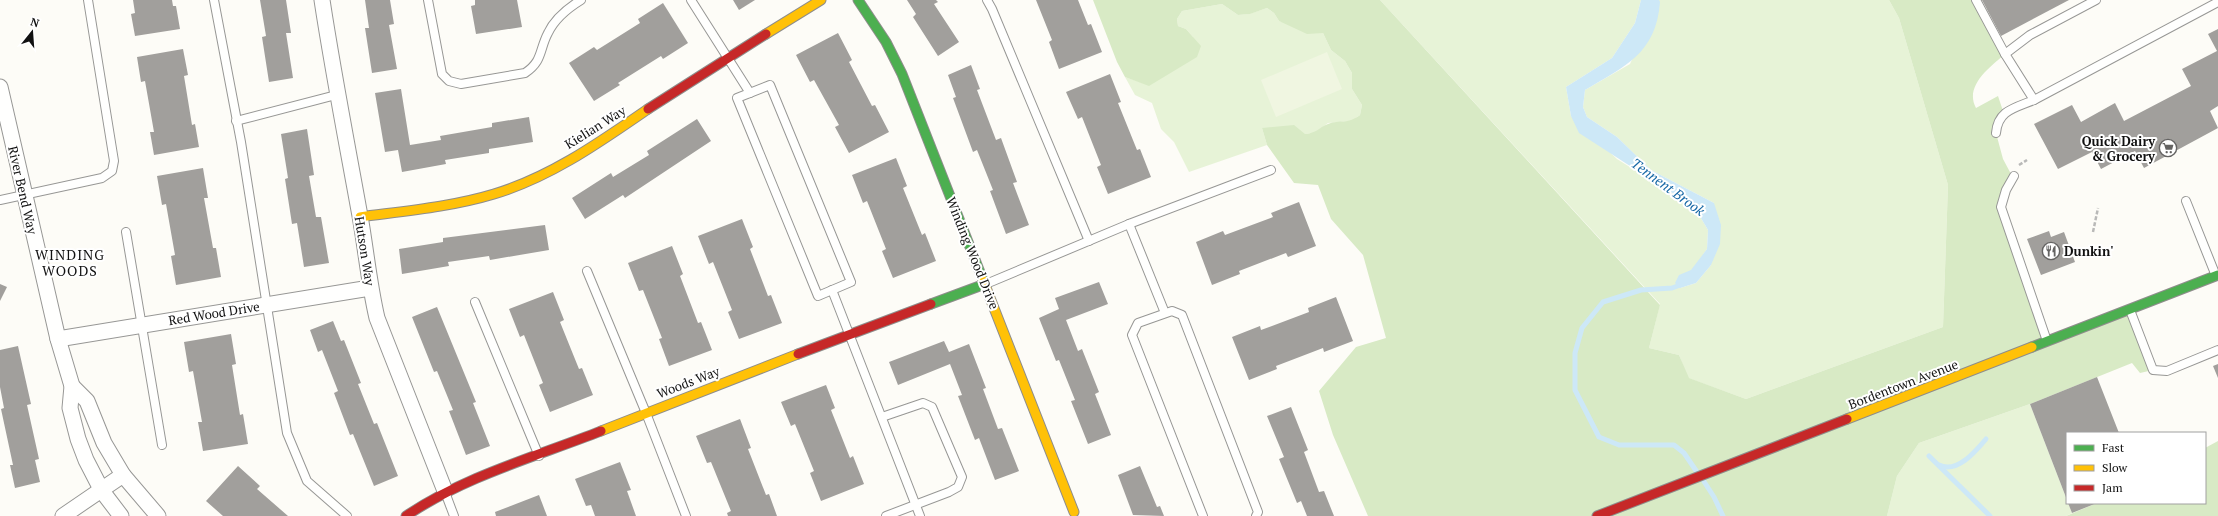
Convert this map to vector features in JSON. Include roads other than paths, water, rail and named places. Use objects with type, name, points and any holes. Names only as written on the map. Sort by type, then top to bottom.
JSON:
[{"type":"street","name":"Hutson Way","points":[[322,0],[336,95],[360,218],[370,288],[377,318],[445,491]]},
{"type":"street","name":"Kielian Way","points":[[360,218],[470,201],[513,187],[537,177],[613,133],[727,56],[821,0]]},
{"type":"street","name":"Winding Wood Drive","points":[[858,0],[886,42],[902,74],[1075,515]]},
{"type":"street","name":"River Bend Way","points":[[0,87],[58,339],[72,386],[70,408],[78,439],[86,460],[102,491],[121,516]]},
{"type":"street","name":"Bordentown Avenue","points":[[1597,516],[2217,276]]},
{"type":"street","name":"Woods Way","points":[[406,516],[427,500],[445,491],[539,456],[646,412],[849,334],[985,284]]},
{"type":"street","name":"Red Wood Drive","points":[[58,339],[370,288]]},
{"type":"street","name":"River Bend Way","points":[[72,386],[87,401],[104,443],[123,475],[158,516]]},
{"type":"street","points":[[63,516],[102,491],[123,475]]},
{"type":"lane","points":[[0,200],[102,178],[112,171],[114,161],[88,0]]},
{"type":"lane","points":[[214,0],[236,121],[287,433],[307,481],[347,516]]},
{"type":"lane","points":[[428,0],[442,74],[449,81],[461,84],[525,73],[539,60],[547,34],[553,23],[568,8],[582,0]]},
{"type":"lane","points":[[691,0],[750,93]]},
{"type":"lane","points":[[987,0],[1088,241]]},
{"type":"lane","points":[[1976,0],[2005,54],[2034,100]]},
{"type":"lane","points":[[2005,54],[2030,35],[2096,0]]},
{"type":"lane","points":[[1996,133],[1997,122],[2004,114],[2034,100],[2218,2]]},
{"type":"lane","points":[[770,85],[851,282],[818,296],[737,98],[750,93],[770,85]]},
{"type":"lane","points":[[236,121],[336,95]]},
{"type":"lane","points":[[985,284],[1129,224],[1271,170]]},
{"type":"lane","points":[[2014,176],[2006,190],[2001,207],[2047,341]]},
{"type":"lane","points":[[2186,201],[2217,276]]},
{"type":"lane","points":[[1129,224],[1165,313]]},
{"type":"lane","points":[[126,232],[162,444]]},
{"type":"lane","points":[[587,271],[646,412],[686,516]]},
{"type":"lane","points":[[832,290],[920,516]]},
{"type":"lane","points":[[475,302],[539,456]]},
{"type":"lane","points":[[2130,310],[2153,370],[2167,371],[2218,350]]},
{"type":"lane","points":[[1203,516],[1132,335],[1138,323],[1172,311],[1182,315],[1258,512],[1256,516]]},
{"type":"lane","points":[[882,417],[923,403],[932,406],[962,477],[958,487],[949,492],[886,516]]},
{"type":"lane","points":[[445,491],[454,516]]},
{"type":"water","points":[[1641,0],[1659,0],[1660,2],[1657,20],[1652,34],[1645,46],[1636,56],[1613,73],[1585,90],[1583,107],[1587,117],[1617,137],[1651,170],[1714,203],[1721,225],[1720,244],[1711,265],[1696,283],[1680,288],[1675,283],[1679,275],[1691,270],[1707,249],[1708,230],[1695,208],[1579,133],[1571,116],[1566,87],[1612,58],[1635,23]]},
{"type":"waterway","name":"Tennent Brook","points":[[1683,284],[1672,288],[1641,290],[1603,302],[1582,328],[1575,353],[1575,390],[1599,437],[1619,445],[1674,445],[1684,453],[1697,472]]},
{"type":"waterway","points":[[1939,465],[1946,467],[1959,464],[1966,460],[1986,439]]},
{"type":"waterway","points":[[1929,456],[1990,516]]},
{"type":"waterway","name":"Tennent Brook","points":[[1703,480],[1714,497],[1723,516]]},
{"type":"place","name":"Quick Dairy & Grocery","points":[[2168,148]]},
{"type":"place","name":"Dunkin'","points":[[2051,251]]},
{"type":"district","name":"WINDING WOODS","points":[[70,264]]}]
